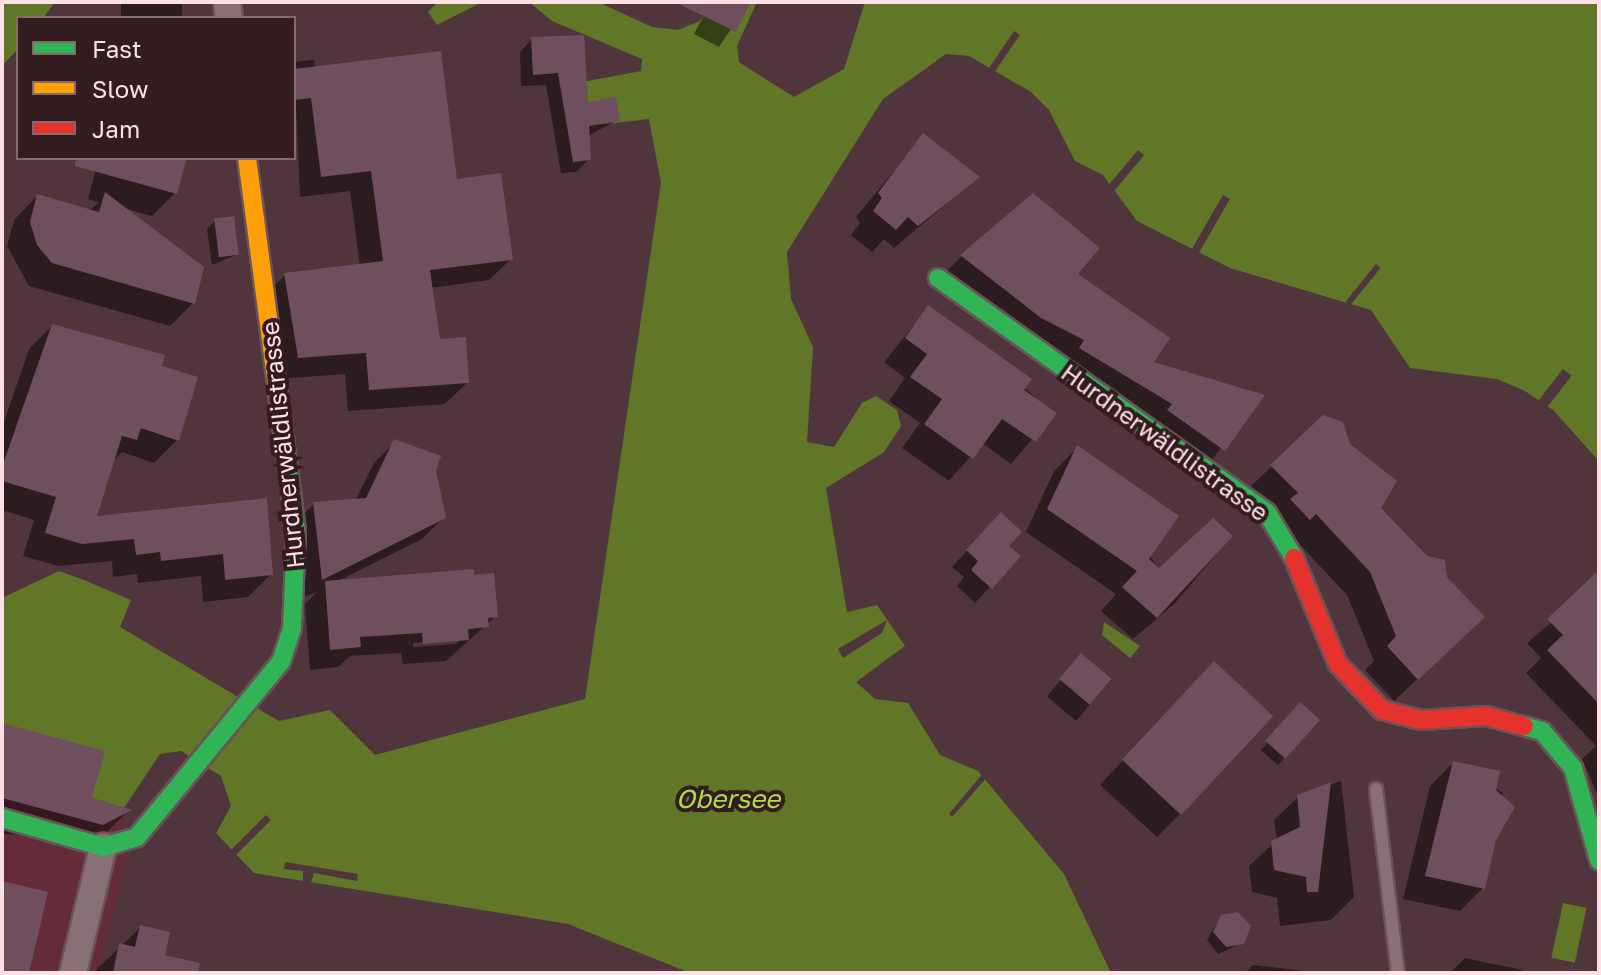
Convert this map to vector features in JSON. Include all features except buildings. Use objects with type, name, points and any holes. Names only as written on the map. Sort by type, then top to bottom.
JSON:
[{"type":"street","name":"Hurdnerwäldlistrasse","points":[[103,847],[137,837],[183,788],[281,662],[292,628],[296,531],[247,160]]},
{"type":"street","name":"Hurdnerwäldlistrasse","points":[[938,278],[1267,513],[1281,527],[1338,664],[1382,710],[1421,720],[1486,716],[1542,731],[1573,768],[1599,860]]},
{"type":"street","points":[[2,818],[103,847],[73,973]]},
{"type":"lane","points":[[1376,789],[1398,973]]},
{"type":"shaded area","points":[[2,723],[92,797],[124,808],[126,862],[98,973],[2,973]]},
{"type":"water","points":[[2,2],[55,2],[44,16],[16,16],[16,51],[2,66]]},
{"type":"water","points":[[438,2],[482,2],[437,25],[428,12]]},
{"type":"water","name":"Obersee","points":[[529,2],[598,2],[652,27],[678,30],[700,21],[711,2],[757,2],[737,46],[739,62],[794,97],[844,69],[865,2],[1599,2],[1599,461],[1553,410],[1525,391],[1497,379],[1410,368],[1371,310],[1230,268],[1137,221],[1103,175],[1075,161],[1049,110],[1031,92],[969,56],[946,54],[883,99],[787,252],[791,299],[813,347],[807,442],[834,447],[862,403],[876,396],[897,410],[901,426],[884,452],[826,488],[847,612],[877,605],[905,646],[856,682],[875,699],[908,703],[940,755],[978,771],[1064,874],[1111,973],[690,973],[568,924],[254,873],[216,833],[231,806],[221,776],[181,751],[160,754],[124,808],[92,798],[2,723],[2,598],[59,571],[84,580],[131,600],[120,627],[279,721],[330,710],[375,755],[585,699],[661,183],[649,119],[571,128],[566,85],[641,71],[642,59],[552,21]]},
{"type":"water","points":[[1104,622],[1140,646],[1130,658],[1102,635]]},
{"type":"water","points":[[1563,903],[1586,908],[1575,963],[1551,958]]},
{"type":"pier","points":[[1014,31],[1020,35],[992,76],[986,72]]},
{"type":"pier","points":[[1138,150],[1144,155],[1113,192],[1107,187]]},
{"type":"pier","points":[[1223,195],[1230,199],[1199,253],[1192,249]]},
{"type":"pier","points":[[1376,264],[1381,268],[1350,305],[1346,301]]},
{"type":"pier","points":[[1563,369],[1572,376],[1545,410],[1536,404]]},
{"type":"pier","points":[[887,620],[882,633],[843,658],[838,649]]},
{"type":"pier","points":[[984,772],[988,776],[952,817],[949,814]]},
{"type":"pier","points":[[266,815],[271,820],[233,857],[229,852]]},
{"type":"pier","points":[[285,862],[358,874],[357,881],[314,873],[310,886],[303,885],[303,871],[284,869]]},
{"type":"traffic: fast","points":[[938,278],[1267,513],[1294,558]]},
{"type":"traffic: fast","points":[[2,818],[103,847],[137,837],[281,662],[292,628],[296,531],[286,453]]},
{"type":"traffic: fast","points":[[1524,726],[1542,731],[1573,768],[1599,860]]},
{"type":"traffic: slow","points":[[247,160],[286,453]]},
{"type":"traffic: jam","points":[[1294,558],[1338,664],[1382,710],[1421,720],[1486,716],[1524,726]]}]
